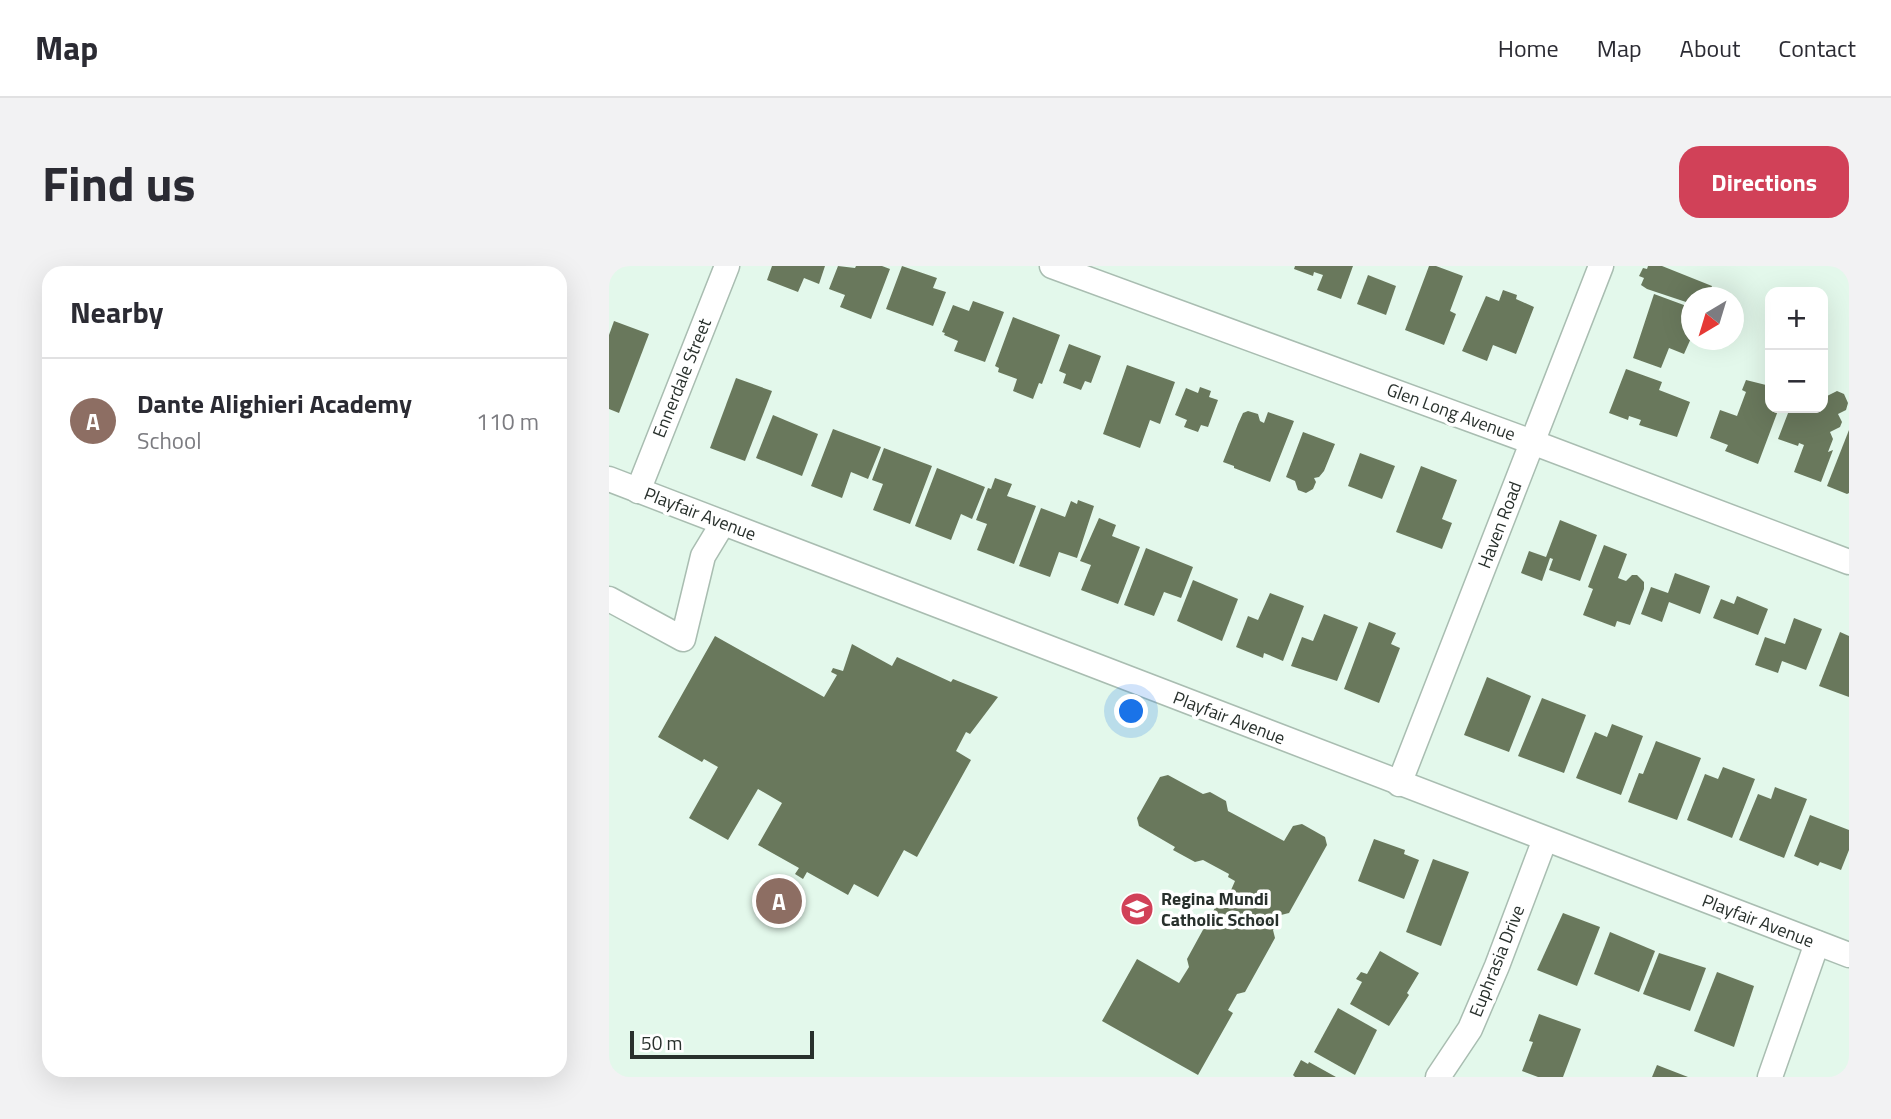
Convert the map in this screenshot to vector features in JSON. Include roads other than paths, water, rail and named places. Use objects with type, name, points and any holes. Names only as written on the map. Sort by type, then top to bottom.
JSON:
[{"type":"street","name":"Ennerdale Street","points":[[638,491],[727,266]]},
{"type":"street","name":"Glen Long Avenue","points":[[1052,266],[1532,442],[1849,562]]},
{"type":"street","name":"Haven Road","points":[[1399,784],[1601,266]]},
{"type":"street","name":"Playfair Avenue","points":[[609,480],[1849,955]]},
{"type":"street","points":[[609,599],[683,639],[703,556],[723,523]]},
{"type":"street","name":"Euphrasia Drive","points":[[1438,1077],[1470,1029],[1545,839]]},
{"type":"street","points":[[1770,1077],[1817,943]]},
{"type":"place","name":"Dante Alighieri Academy","points":[[779,901]]},
{"type":"place","name":"Regina Mundi Catholic School","points":[[1137,909]]}]
